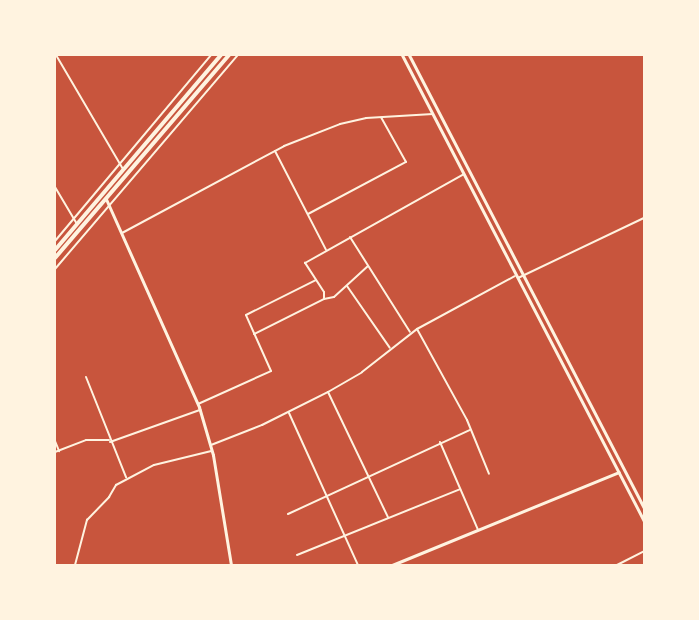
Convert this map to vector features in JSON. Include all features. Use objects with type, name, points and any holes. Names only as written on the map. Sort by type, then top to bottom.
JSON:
[{"type":"highway","points":[[55,250],[221,55]]},
{"type":"highway","points":[[55,258],[228,55]]},
{"type":"main road","points":[[402,55],[644,520]]},
{"type":"main road","points":[[409,55],[644,508]]},
{"type":"main road","points":[[106,199],[198,404],[211,445],[231,565]]},
{"type":"main road","points":[[392,565],[619,472]]},
{"type":"street","points":[[56,55],[123,170]]},
{"type":"street","points":[[55,241],[211,55]]},
{"type":"street","points":[[55,269],[110,207],[238,55]]},
{"type":"street","points":[[122,233],[275,151],[340,124],[381,116],[433,114]]},
{"type":"street","points":[[308,214],[406,162],[381,116]]},
{"type":"street","points":[[275,151],[326,250]]},
{"type":"street","points":[[324,299],[324,292],[305,263],[464,174]]},
{"type":"street","points":[[55,187],[78,224]]},
{"type":"street","points":[[211,445],[289,412],[328,392],[362,372],[410,332],[518,276],[524,275],[644,218]]},
{"type":"street","points":[[350,237],[410,332]]},
{"type":"street","points":[[254,334],[324,299],[334,297],[368,266]]},
{"type":"street","points":[[198,404],[271,371],[246,315],[316,280]]},
{"type":"street","points":[[347,286],[391,349]]},
{"type":"street","points":[[417,329],[470,430],[489,474]]},
{"type":"street","points":[[86,377],[126,478]]},
{"type":"street","points":[[328,392],[388,518]]},
{"type":"street","points":[[55,452],[86,440],[110,441],[200,410]]},
{"type":"street","points":[[289,412],[358,565]]},
{"type":"street","points":[[288,514],[440,442],[470,430]]},
{"type":"street","points":[[55,441],[59,451]]},
{"type":"street","points":[[440,442],[478,530]]},
{"type":"street","points":[[75,565],[87,520],[109,497],[116,484],[154,465],[212,451]]},
{"type":"street","points":[[297,555],[460,489]]},
{"type":"street","points":[[617,565],[644,551]]}]
